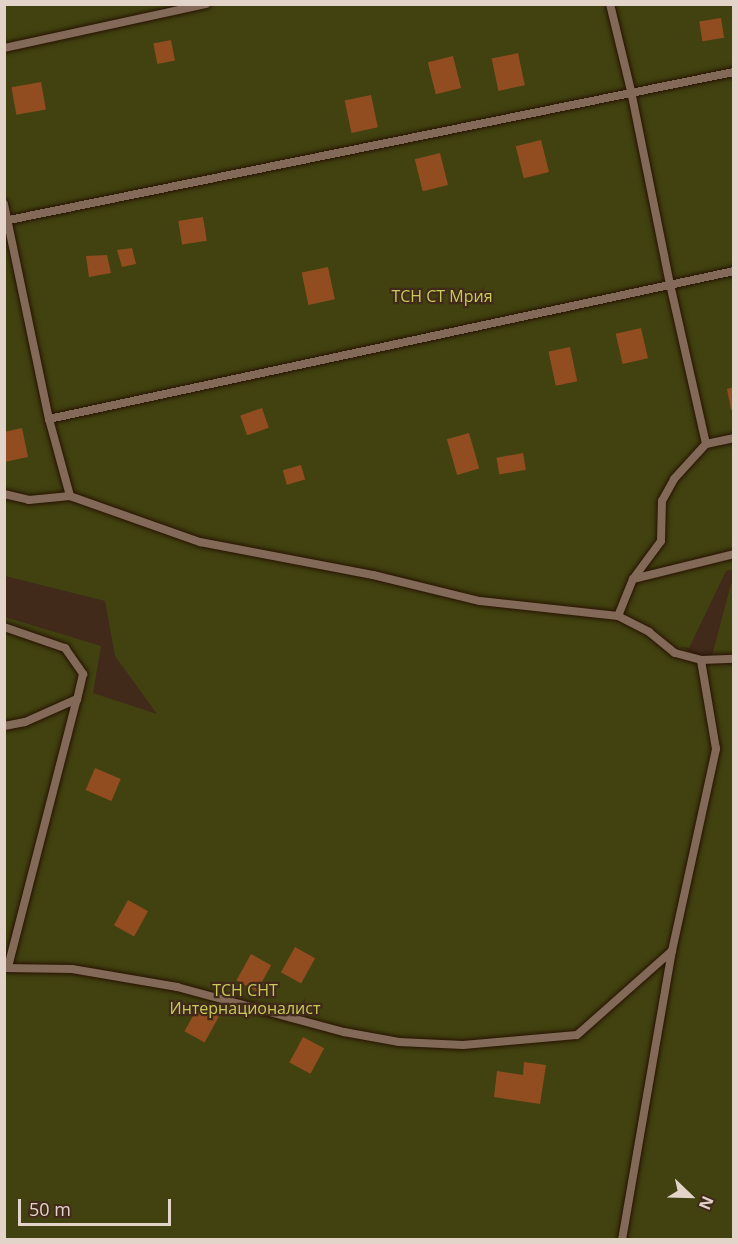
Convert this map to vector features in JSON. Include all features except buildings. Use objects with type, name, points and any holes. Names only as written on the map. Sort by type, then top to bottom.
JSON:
[{"type":"lane","points":[[4,48],[206,4]]},
{"type":"lane","points":[[610,4],[631,91],[670,284],[706,444]]},
{"type":"lane","points":[[6,221],[631,91],[734,72]]},
{"type":"lane","points":[[4,204],[49,418],[70,496]]},
{"type":"lane","points":[[49,418],[734,271]]},
{"type":"lane","points":[[618,616],[633,579],[661,541],[662,501],[674,479],[706,444],[734,438]]},
{"type":"lane","points":[[4,494],[29,500],[70,496],[200,542],[373,575],[480,601],[618,616],[649,632],[675,653],[701,660],[734,659]]},
{"type":"lane","points":[[633,579],[734,554]]},
{"type":"lane","points":[[4,627],[65,648],[83,674],[6,968],[72,969],[177,987],[344,1032],[399,1042],[463,1045],[577,1035],[672,951]]},
{"type":"lane","points":[[622,1239],[672,951],[716,749],[701,660]]},
{"type":"lane","points":[[4,726],[25,722],[77,699]]},
{"type":"green space","points":[[5,5],[733,5],[733,569],[726,571],[689,648],[682,647],[710,663],[733,583],[733,1239],[5,1239],[5,617],[101,646],[93,693],[157,714],[115,656],[105,601],[5,576]]},
{"type":"park label","name":"ТСН СТ Мрия","points":[[442,296]]},
{"type":"park label","name":"ТСН СНТ Интернационалист","points":[[245,999]]}]
